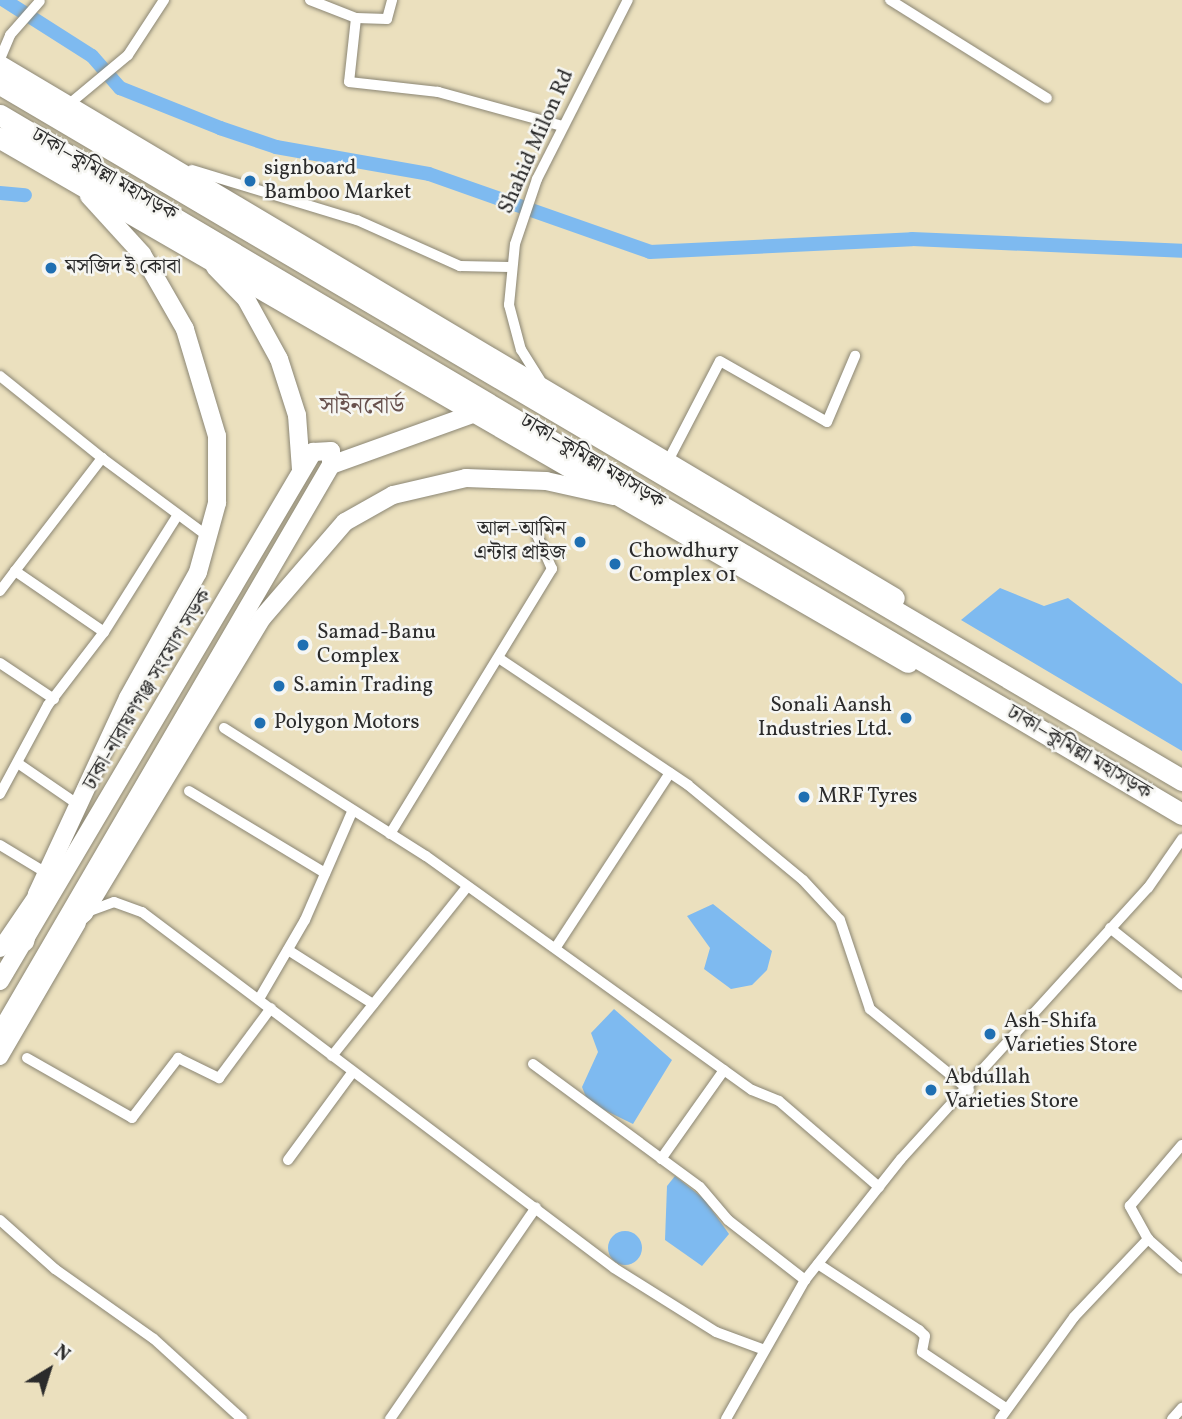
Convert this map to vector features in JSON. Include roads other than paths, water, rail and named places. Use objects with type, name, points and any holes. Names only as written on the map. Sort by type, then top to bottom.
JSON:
[{"type":"highway","points":[[0,66],[76,99],[155,155],[872,581],[952,644]]},
{"type":"highway","name":"ঢাকা–কুমিল্লা মহাসড়ক","points":[[0,84],[1182,780]]},
{"type":"highway","name":"ঢাকা–কুমিল্লা মহাসড়ক","points":[[0,115],[1182,814]]},
{"type":"highway","points":[[0,138],[875,648],[943,673]]},
{"type":"main road","points":[[25,942],[37,894],[210,538],[217,436],[185,329],[159,279],[119,226],[61,174]]},
{"type":"main road","points":[[205,257],[246,299],[279,359],[297,415],[300,477]]},
{"type":"main road","points":[[0,1033],[43,952],[331,465],[473,414]]},
{"type":"main road","name":"ঢাকা-নারায়ণগঞ্জ সংযোগ সড়ক","points":[[0,981],[319,447],[334,454],[331,465]]},
{"type":"main road","points":[[43,952],[84,913],[262,618],[345,522],[393,495],[466,478],[546,481],[613,496]]},
{"type":"street","points":[[76,99],[127,56],[164,0]]},
{"type":"street","points":[[310,0],[356,18],[387,19],[393,0]]},
{"type":"street","name":"Shahid Milon Rd","points":[[543,384],[517,338],[510,267],[515,244],[537,179],[628,0]]},
{"type":"street","points":[[890,0],[1048,98]]},
{"type":"street","points":[[0,59],[10,35],[40,1]]},
{"type":"street","points":[[356,18],[349,82],[438,92],[562,126]]},
{"type":"street","points":[[155,155],[231,185],[357,220],[460,266],[510,267]]},
{"type":"street","points":[[669,459],[720,361],[827,422],[855,356]]},
{"type":"street","points":[[0,376],[177,516],[210,538]]},
{"type":"street","points":[[0,591],[102,458]]},
{"type":"street","points":[[0,794],[54,699],[104,632],[177,516]]},
{"type":"street","points":[[390,834],[500,659],[552,569],[538,537]]},
{"type":"street","points":[[15,571],[104,632]]},
{"type":"street","points":[[500,659],[670,773],[824,900],[856,954],[860,993],[870,1009],[969,1090]]},
{"type":"street","points":[[0,663],[54,699]]},
{"type":"street","points":[[224,728],[390,834],[556,947],[724,1070],[779,1101],[879,1187]]},
{"type":"street","points":[[19,764],[80,806]]},
{"type":"street","points":[[556,947],[670,773]]},
{"type":"street","points":[[189,791],[325,873]]},
{"type":"street","points":[[259,999],[288,950],[352,811]]},
{"type":"street","points":[[726,1419],[762,1349],[805,1280],[879,1187],[1148,888],[1182,839]]},
{"type":"street","points":[[0,845],[48,874]]},
{"type":"street","points":[[332,1056],[466,888]]},
{"type":"street","points":[[0,949],[37,894]]},
{"type":"street","points":[[0,1057],[84,913],[114,902],[142,912],[271,1008],[352,1073],[666,1304],[762,1349]]},
{"type":"street","points":[[1110,928],[1182,985]]},
{"type":"street","points":[[288,950],[373,1004]]},
{"type":"street","points":[[27,1058],[132,1118],[178,1058],[219,1078],[271,1008]]},
{"type":"street","points":[[533,1064],[661,1159],[805,1280]]},
{"type":"street","points":[[661,1159],[724,1070]]},
{"type":"street","points":[[288,1160],[352,1073]]},
{"type":"street","points":[[1182,1144],[1130,1206],[1148,1239],[1182,1269]]},
{"type":"street","points":[[390,1419],[536,1208]]},
{"type":"street","points":[[0,1220],[205,1380],[242,1419]]},
{"type":"street","points":[[1000,1419],[1074,1317],[1148,1239]]},
{"type":"street","points":[[818,1264],[919,1330],[925,1336],[922,1352],[1006,1408]]},
{"type":"street","points":[[1172,1419],[1182,1408]]},
{"type":"water","points":[[1000,588],[1044,606],[1068,598],[1182,684],[1182,751],[961,620]]},
{"type":"water","points":[[713,904],[772,951],[767,970],[752,985],[731,989],[704,969],[710,948],[687,916]]},
{"type":"water","points":[[614,1009],[672,1060],[633,1124],[588,1102],[582,1087],[598,1052],[591,1033]]},
{"type":"water","points":[[675,1176],[704,1199],[729,1234],[702,1266],[665,1240],[667,1186]]},
{"type":"water","points":[[625,1231],[637,1236],[642,1248],[637,1260],[625,1265],[613,1260],[608,1248],[613,1236]]},
{"type":"waterway","points":[[4,0],[92,56],[120,88],[220,128],[276,147],[429,174],[650,252],[912,239],[1182,251]]},
{"type":"waterway","points":[[0,193],[25,195]]},
{"type":"place","name":"signboard Bamboo Market","points":[[250,181]]},
{"type":"place","name":"মসজিদ ই কোবা","points":[[51,268]]},
{"type":"place","name":"আল-আমিন এন্টার প্রাইজ","points":[[580,542]]},
{"type":"place","name":"Chowdhury Complex 01","points":[[615,564]]},
{"type":"place","name":"Samad-Banu Complex","points":[[303,645]]},
{"type":"place","name":"S.amin Trading","points":[[279,686]]},
{"type":"place","name":"Sonali Aansh Industries Ltd.","points":[[906,718]]},
{"type":"place","name":"Polygon Motors","points":[[260,723]]},
{"type":"place","name":"MRF Tyres","points":[[804,797]]},
{"type":"place","name":"Ash-Shifa Varieties Store","points":[[990,1034]]},
{"type":"place","name":"Abdullah Varieties Store","points":[[931,1090]]},
{"type":"district","name":"সাইনবোর্ড","points":[[362,408]]}]
